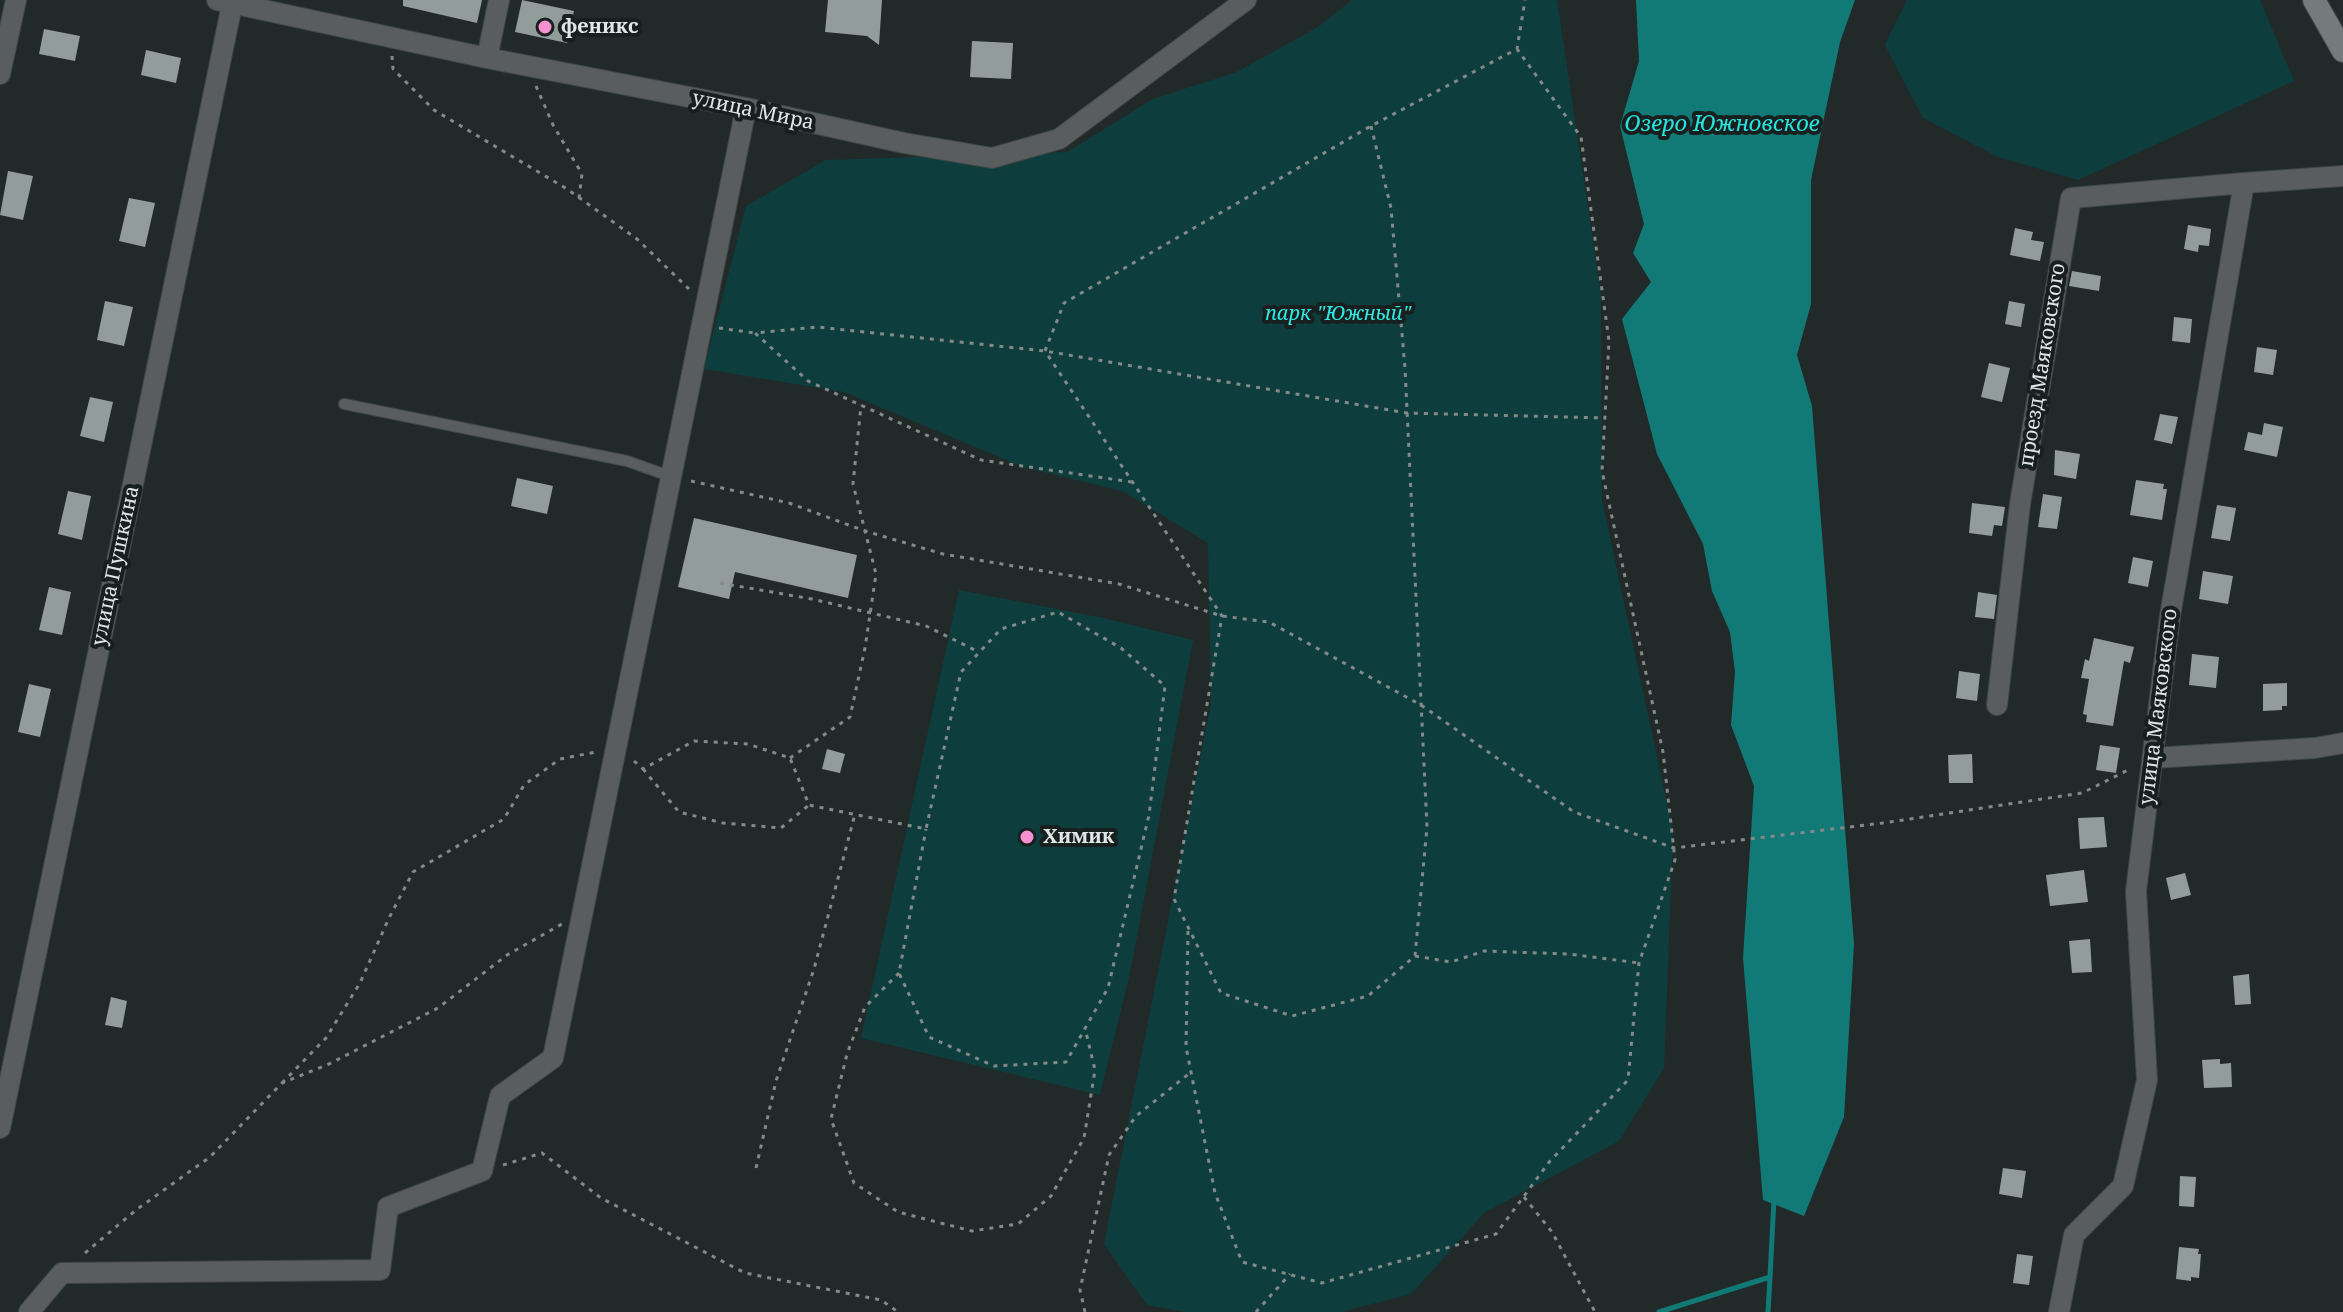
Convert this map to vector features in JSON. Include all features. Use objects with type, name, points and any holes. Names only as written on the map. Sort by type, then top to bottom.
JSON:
[{"type":"main road","points":[[2314,0],[2343,51]]},
{"type":"street","points":[[0,74],[16,0]]},
{"type":"street","points":[[487,58],[499,0]]},
{"type":"street","name":"улица Мира","points":[[228,1],[487,58],[992,158],[1059,139],[1246,0]]},
{"type":"street","name":"улица Пушкина","points":[[0,1128],[228,1]]},
{"type":"street","points":[[29,1312],[62,1273],[380,1270],[388,1207],[482,1171],[500,1096],[553,1058],[746,108]]},
{"type":"street","points":[[2244,183],[2343,176]]},
{"type":"street","name":"проезд Маяковского","points":[[1997,705],[2020,504],[2071,198],[2244,183]]},
{"type":"street","name":"улица Маяковского","points":[[2059,1312],[2074,1235],[2123,1186],[2147,1080],[2136,891],[2170,616],[2244,183]]},
{"type":"street","points":[[2153,758],[2315,748],[2343,743]]},
{"type":"lane","points":[[344,404],[627,461],[672,477]]},
{"type":"path","points":[[1188,928],[1186,1047],[1215,1193],[1242,1262],[1322,1283],[1496,1234],[1550,1161],[1628,1080],[1639,963],[1675,860],[1674,848],[1663,752],[1602,471],[1609,341],[1581,137],[1517,49],[1525,0]]},
{"type":"path","points":[[391,38],[393,69],[434,110],[579,198],[637,239],[704,316],[755,333],[808,381],[981,460],[1132,482]]},
{"type":"path","points":[[1045,351],[1064,303],[1371,126],[1517,49]]},
{"type":"path","points":[[538,68],[535,89],[582,174],[579,198]]},
{"type":"path","points":[[1045,351],[1222,616],[1174,899],[1188,928],[1221,993],[1292,1016],[1368,996],[1415,956],[1427,827],[1407,413],[1391,208],[1371,126]]},
{"type":"path","points":[[755,333],[817,327],[1045,351],[1407,413],[1605,418]]},
{"type":"path","points":[[790,758],[850,717],[876,574],[853,484],[861,405]]},
{"type":"path","points":[[672,477],[789,503],[865,531],[943,554],[1119,584],[1222,616],[1269,622],[1421,705],[1574,812],[1674,848],[1883,823],[2082,793],[2153,758]]},
{"type":"path","points":[[720,583],[812,599],[926,626],[979,652]]},
{"type":"path","points":[[899,973],[929,1037],[994,1066],[1066,1062],[1085,1028],[1108,988],[1149,815],[1165,686],[1121,648],[1058,612],[1001,629],[961,672],[926,829],[899,973],[865,1007],[847,1054],[831,1119],[854,1183],[898,1212],[972,1231],[1018,1224],[1051,1196],[1084,1138],[1095,1070],[1085,1028]]},
{"type":"path","points":[[643,769],[694,741],[748,744],[790,758],[809,805]]},
{"type":"path","points":[[62,1273],[136,1210],[210,1157],[326,1038],[353,994],[413,872],[504,819],[524,785],[560,759],[617,748],[643,769],[679,812],[723,823],[781,828],[809,805]]},
{"type":"path","points":[[809,805],[926,829]]},
{"type":"path","points":[[756,1168],[776,1081],[814,969],[855,814]]},
{"type":"path","points":[[282,1083],[329,1064],[438,1008],[507,955],[583,912]]},
{"type":"path","points":[[1415,956],[1451,962],[1484,951],[1568,954],[1639,963]]},
{"type":"path","points":[[1085,1312],[1080,1290],[1109,1155],[1136,1116],[1191,1072]]},
{"type":"path","points":[[482,1171],[542,1153],[601,1198],[745,1273],[881,1300],[898,1312]]},
{"type":"path","points":[[1523,1196],[1552,1232],[1595,1312]]},
{"type":"path","points":[[1256,1312],[1290,1274]]},
{"type":"green space","name":"парк \"Южный\"","points":[[1352,0],[1557,0],[1601,295],[1602,500],[1673,832],[1664,1068],[1619,1141],[1484,1213],[1411,1294],[1341,1312],[1185,1312],[1147,1305],[1104,1244],[1211,704],[1208,543],[1122,491],[1023,467],[844,392],[704,369],[746,206],[826,160],[1067,152],[1153,99],[1237,72],[1318,27]]},
{"type":"green space","points":[[1907,0],[2260,0],[2294,81],[2078,180],[1998,157],[1923,118],[1885,45]]},
{"type":"green space","points":[[959,590],[1103,618],[1193,640],[1130,973],[1100,1095],[861,1038]]},
{"type":"water","name":"Озеро Южновское","points":[[1636,0],[1855,0],[1840,42],[1811,180],[1811,304],[1797,355],[1812,406],[1854,944],[1844,1117],[1804,1216],[1763,1200],[1743,958],[1754,786],[1731,725],[1735,672],[1730,632],[1712,591],[1703,544],[1657,454],[1622,319],[1651,282],[1633,253],[1644,224],[1620,126],[1639,61]]},
{"type":"building","points":[[403,0],[482,0],[477,23],[403,6]]},
{"type":"building","points":[[522,0],[574,11],[567,43],[515,32]]},
{"type":"building","points":[[828,0],[882,0],[879,45],[867,36],[825,32]]},
{"type":"building","points":[[44,29],[80,36],[75,61],[39,54]]},
{"type":"building","points":[[972,41],[1013,43],[1011,79],[970,77]]},
{"type":"building","points":[[146,50],[181,58],[176,83],[141,75]]},
{"type":"building","points":[[8,171],[33,176],[23,220],[0,215]]},
{"type":"building","points":[[129,198],[155,203],[145,247],[119,241]]},
{"type":"building","points":[[2188,225],[2211,229],[2209,246],[2199,245],[2198,252],[2184,249]]},
{"type":"building","points":[[2015,228],[2033,232],[2031,240],[2044,242],[2040,261],[2010,255]]},
{"type":"building","points":[[2072,271],[2101,276],[2099,291],[2069,286]]},
{"type":"building","points":[[105,301],[133,307],[124,346],[97,340]]},
{"type":"building","points":[[2009,301],[2025,304],[2021,327],[2005,324]]},
{"type":"building","points":[[2174,317],[2192,319],[2190,343],[2172,341]]},
{"type":"building","points":[[2257,347],[2277,350],[2273,375],[2254,372]]},
{"type":"building","points":[[1989,363],[2010,368],[2002,402],[1981,397]]},
{"type":"building","points":[[90,397],[113,402],[104,442],[80,436]]},
{"type":"building","points":[[2160,414],[2178,417],[2172,444],[2154,440]]},
{"type":"building","points":[[2264,423],[2283,427],[2277,457],[2244,450],[2248,432],[2262,435]]},
{"type":"building","points":[[2055,450],[2080,454],[2076,479],[2054,475]]},
{"type":"building","points":[[517,478],[553,486],[547,514],[511,506]]},
{"type":"building","points":[[2136,480],[2164,484],[2163,489],[2167,489],[2162,520],[2130,515]]},
{"type":"building","points":[[68,491],[91,496],[82,540],[58,534]]},
{"type":"building","points":[[2043,494],[2062,497],[2057,529],[2038,527]]},
{"type":"building","points":[[1972,503],[2005,507],[2002,526],[1994,525],[1992,536],[1969,533]]},
{"type":"building","points":[[2217,505],[2236,508],[2230,541],[2211,538]]},
{"type":"building","points":[[694,518],[857,555],[848,598],[735,572],[729,599],[678,587]]},
{"type":"building","points":[[2133,557],[2153,561],[2148,587],[2128,583]]},
{"type":"building","points":[[2203,571],[2233,576],[2228,604],[2199,599]]},
{"type":"building","points":[[49,587],[71,592],[62,635],[39,630]]},
{"type":"building","points":[[1978,592],[1997,595],[1994,619],[1975,617]]},
{"type":"building","points":[[2094,638],[2134,647],[2130,663],[2124,661],[2113,726],[2086,722],[2087,715],[2083,714],[2089,679],[2081,678]]},
{"type":"building","points":[[2192,654],[2219,657],[2216,688],[2189,685]]},
{"type":"building","points":[[1959,671],[1980,674],[1977,701],[1956,698]]},
{"type":"building","points":[[2287,683],[2287,706],[2282,706],[2282,710],[2263,711],[2263,684]]},
{"type":"building","points":[[29,684],[51,689],[40,737],[18,732]]},
{"type":"building","points":[[2100,745],[2120,748],[2116,773],[2096,770]]},
{"type":"building","points":[[827,749],[845,754],[840,773],[822,769]]},
{"type":"building","points":[[1972,754],[1973,783],[1949,783],[1948,755]]},
{"type":"building","points":[[2104,817],[2107,847],[2080,849],[2078,818]]},
{"type":"building","points":[[2084,870],[2088,902],[2050,906],[2046,875]]},
{"type":"building","points":[[2185,873],[2191,895],[2171,900],[2166,878]]},
{"type":"building","points":[[2090,939],[2092,972],[2072,973],[2069,941]]},
{"type":"building","points":[[2249,974],[2251,1004],[2235,1005],[2233,976]]},
{"type":"building","points":[[111,997],[127,1001],[122,1028],[105,1025]]},
{"type":"building","points":[[2220,1059],[2220,1064],[2231,1063],[2232,1087],[2204,1088],[2202,1060]]},
{"type":"building","points":[[2003,1168],[2026,1171],[2022,1198],[1999,1194]]},
{"type":"building","points":[[2180,1176],[2196,1177],[2194,1207],[2179,1206]]},
{"type":"building","points":[[2179,1247],[2199,1249],[2199,1278],[2191,1277],[2191,1281],[2176,1279]]},
{"type":"building","points":[[2017,1254],[2033,1256],[2029,1285],[2013,1283]]},
{"type":"waterway","points":[[1659,1312],[1770,1277],[1774,1199]]},
{"type":"waterway","points":[[1768,1312],[1770,1277]]},
{"type":"place","name":"феникс","points":[[545,27]]},
{"type":"place","name":"Химик","points":[[1027,837]]}]
